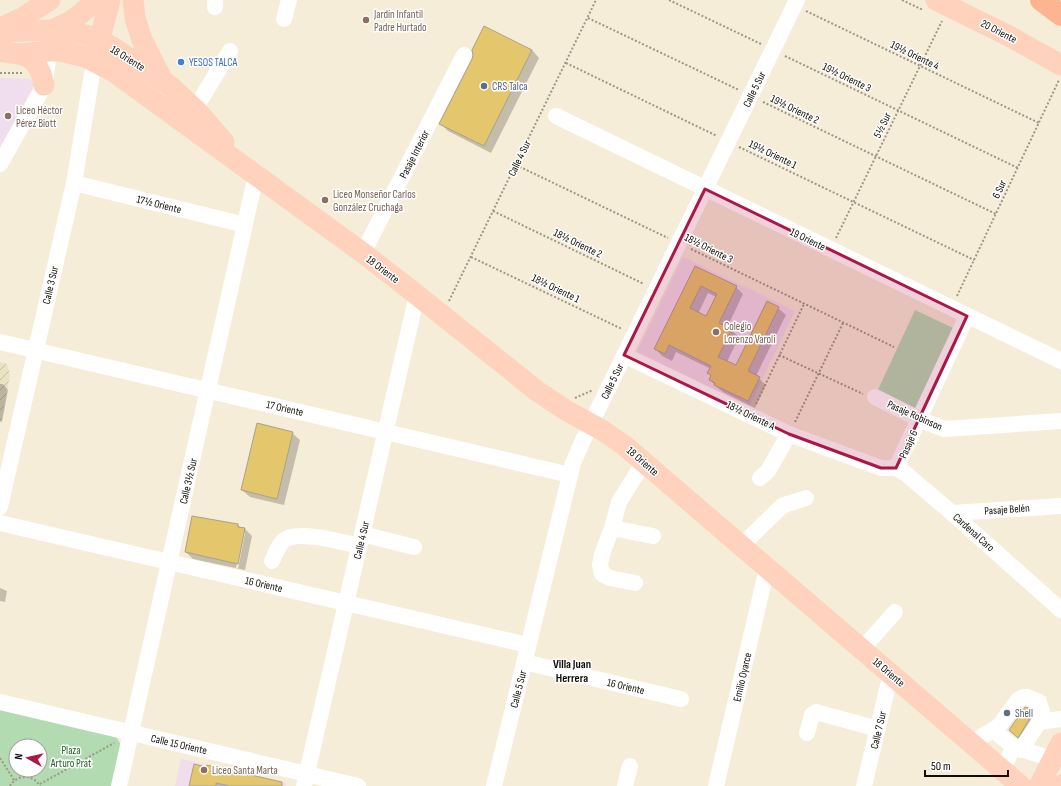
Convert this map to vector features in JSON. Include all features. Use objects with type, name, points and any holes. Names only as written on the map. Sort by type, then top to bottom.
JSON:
[{"type":"highway","points":[[1042,0],[1061,9]]},
{"type":"highway","points":[[1042,0],[1061,15]]},
{"type":"main road","points":[[0,28],[22,18],[50,0]]},
{"type":"main road","points":[[50,40],[56,8],[60,0]]},
{"type":"main road","points":[[50,40],[97,0]]},
{"type":"main road","points":[[94,62],[110,0]]},
{"type":"main road","points":[[133,0],[135,18],[142,40],[165,82],[158,91],[147,96]]},
{"type":"main road","name":"20 Oriente","points":[[942,3],[1007,35],[1061,65]]},
{"type":"main road","name":"18 Oriente","points":[[6,48],[82,34],[99,39],[165,82],[195,109],[250,170]]},
{"type":"main road","name":"18 Oriente","points":[[6,48],[50,40],[75,54],[114,72],[250,170],[418,295],[537,391],[625,446],[1021,786]]},
{"type":"main road","points":[[6,48],[26,55],[34,61],[42,75],[44,85]]},
{"type":"main road","points":[[1039,786],[1057,751]]},
{"type":"street","points":[[138,0],[140,16],[152,45],[163,64],[165,82]]},
{"type":"street","points":[[284,19],[289,0]]},
{"type":"street","name":"Calle 5 Sur","points":[[494,786],[570,475],[578,451],[796,3]]},
{"type":"street","points":[[0,164],[44,85],[50,40]]},
{"type":"street","points":[[195,109],[230,51]]},
{"type":"street","name":"Pasaje Interior","points":[[363,253],[464,55]]},
{"type":"street","name":"Calle 3 Sur","points":[[0,507],[74,183],[94,62]]},
{"type":"street","name":"19 Oriente","points":[[556,116],[1061,361]]},
{"type":"street","name":"Calle 3½ Sur","points":[[119,786],[124,731],[170,562],[245,225],[250,170]]},
{"type":"street","name":"17½ Oriente","points":[[74,183],[245,225]]},
{"type":"street","name":"Calle 4 Sur","points":[[305,780],[418,295]]},
{"type":"street","name":"Pasaje 6","points":[[888,468],[919,419],[967,316]]},
{"type":"street","name":"17 Oriente","points":[[0,342],[570,475]]},
{"type":"street","name":"18½ Oriente A","points":[[624,355],[790,434],[888,468]]},
{"type":"street","name":"Pasaje Robinson","points":[[875,397],[919,419],[944,429],[1061,421]]},
{"type":"street","points":[[760,478],[768,471],[790,434]]},
{"type":"street","points":[[635,583],[610,578],[602,574],[600,565],[602,554],[612,528],[619,502],[644,462]]},
{"type":"street","name":"Cardenal Caro","points":[[888,468],[905,473],[1061,610]]},
{"type":"street","points":[[742,546],[780,508],[784,505],[806,498]]},
{"type":"street","name":"Pasaje Belén","points":[[952,513],[1061,506]]},
{"type":"street","name":"16 Oriente","points":[[0,523],[528,645]]},
{"type":"street","points":[[612,528],[653,536]]},
{"type":"street","points":[[272,561],[282,542],[288,538],[298,535],[361,540],[414,547]]},
{"type":"street","name":"Emilio Oyarce","points":[[716,786],[767,568]]},
{"type":"street","points":[[863,650],[895,612]]},
{"type":"street","name":"16 Oriente","points":[[524,662],[681,699]]},
{"type":"street","name":"Calle 7 Sur","points":[[864,786],[891,673]]},
{"type":"street","points":[[972,743],[999,726],[1018,700],[1026,697],[1039,702],[1042,712],[1039,722],[1017,748],[1002,769]]},
{"type":"street","name":"Calle 15 Oriente","points":[[0,702],[124,731],[305,780],[358,786]]},
{"type":"street","points":[[807,733],[812,715],[816,712],[878,729]]},
{"type":"street","points":[[1039,722],[1061,719]]},
{"type":"street","points":[[993,730],[1017,748],[1057,751]]},
{"type":"street","points":[[625,786],[630,766]]},
{"type":"path","name":"Calle 4 Sur","points":[[443,316],[596,0]]},
{"type":"path","name":"19½ Oriente 3","points":[[669,0],[1018,168]]},
{"type":"path","name":"19½ Oriente 4","points":[[796,3],[920,66],[1039,123]]},
{"type":"path","name":"5½ Sur","points":[[830,250],[920,66],[942,3]]},
{"type":"path","name":"19½ Oriente 2","points":[[588,18],[996,214]]},
{"type":"path","name":"19½ Oriente 1","points":[[566,63],[974,260]]},
{"type":"path","name":"6 Sur","points":[[951,308],[1061,77]]},
{"type":"path","name":"18½ Oriente 3","points":[[516,165],[663,236],[680,242],[691,249],[894,347]]},
{"type":"path","name":"18½ Oriente 2","points":[[493,211],[656,290]]},
{"type":"path","name":"18½ Oriente 1","points":[[471,256],[634,335]]},
{"type":"path","points":[[750,415],[804,304]]},
{"type":"path","points":[[790,434],[843,323]]},
{"type":"path","name":"Pasaje Robinson","points":[[779,355],[863,394],[875,397]]},
{"type":"path","points":[[10,786],[14,780],[27,776],[34,779],[40,785],[114,742],[124,731]]},
{"type":"path","points":[[0,758],[14,780]]},
{"type":"highlighted area","points":[[705,189],[967,316],[896,468],[881,468],[789,434],[624,355]]},
{"type":"shaded area","name":"Liceo Héctor Pérez Biott","points":[[0,78],[30,79],[34,85],[0,148]]},
{"type":"shaded area","name":"Colegio Lorenzo Varoli","points":[[683,257],[795,311],[749,407],[637,352]]},
{"type":"shaded area","points":[[0,362],[7,364],[10,375],[0,427]]},
{"type":"shaded area","name":"Liceo Santa Marta","points":[[181,759],[286,783],[285,786],[175,786]]},
{"type":"green space","points":[[915,310],[953,328],[915,413],[876,394]]},
{"type":"green space","name":"Plaza Arturo Prat","points":[[0,709],[116,737],[122,746],[113,786],[0,786]]},
{"type":"building","name":"CRS Talca","points":[[484,26],[532,50],[484,146],[439,124],[472,59],[472,50]]},
{"type":"building","points":[[695,266],[737,286],[719,323],[732,329],[718,357],[736,365],[767,301],[779,307],[748,371],[760,377],[748,401],[714,385],[715,383],[709,380],[711,375],[707,373],[711,366],[669,345],[665,354],[654,349]],"holes":[[[701,286],[717,294],[706,316],[690,308]]]},
{"type":"building","points":[[257,423],[293,432],[277,499],[241,490]]},
{"type":"building","points":[[192,516],[238,524],[238,527],[245,528],[238,564],[185,552]]},
{"type":"building","points":[[1025,707],[1031,709],[1032,712],[1018,738],[1009,730]]},
{"type":"building","name":"Liceo Santa Marta","points":[[194,764],[206,767],[207,765],[282,782],[282,786],[230,786],[216,783],[216,786],[189,786]]},
{"type":"place","name":"Jardín Infantil Padre Hurtado","points":[[366,20]]},
{"type":"place","name":"YESOS TALCA","points":[[181,62]]},
{"type":"place","name":"CRS Talca","points":[[484,86]]},
{"type":"place","name":"Liceo Héctor Pérez Biott","points":[[8,116]]},
{"type":"place","name":"Liceo Monseñor Carlos González Cruchaga","points":[[325,200]]},
{"type":"place","name":"Colegio Lorenzo Varoli","points":[[716,332]]},
{"type":"place","name":"Shell","points":[[1007,713]]},
{"type":"place","name":"Liceo Santa Marta","points":[[204,770]]},
{"type":"district","name":"Villa Juan Herrera","points":[[572,671]]}]
